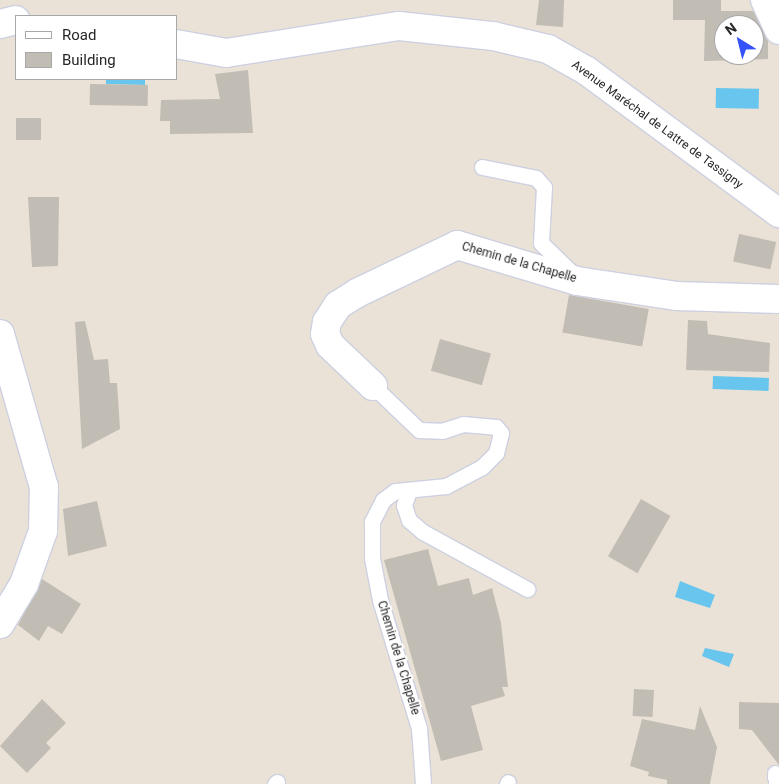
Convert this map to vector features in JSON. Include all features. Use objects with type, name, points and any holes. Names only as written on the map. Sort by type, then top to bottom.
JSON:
[{"type":"street","points":[[765,0],[779,30]]},
{"type":"street","points":[[0,24],[15,20]]},
{"type":"street","name":"Avenue Maréchal de Lattre de Tassigny","points":[[178,44],[226,53],[399,26],[492,36],[548,49],[586,71],[779,213]]},
{"type":"street","name":"Chemin de la Chapelle","points":[[372,386],[334,350],[325,334],[327,322],[338,305],[401,268],[456,245],[577,281],[676,296],[779,299]]},
{"type":"street","points":[[0,334],[44,488],[43,531],[24,584],[0,624]]},
{"type":"lane","points":[[482,168],[536,178],[544,187],[541,243],[577,281]]},
{"type":"lane","name":"Chemin de la Chapelle","points":[[372,386],[419,430],[442,431],[463,424],[496,427],[501,433],[496,454],[466,478],[446,486],[395,491],[375,513],[372,558],[384,612],[419,728],[423,784]]},
{"type":"lane","points":[[409,491],[404,506],[409,520],[424,532],[527,589]]},
{"type":"water","points":[[106,80],[145,80],[145,85],[106,84]]},
{"type":"water","points":[[716,88],[759,89],[759,109],[716,108]]},
{"type":"water","points":[[713,376],[769,378],[769,391],[713,389]]},
{"type":"water","points":[[680,581],[715,595],[710,608],[675,597]]},
{"type":"water","points":[[705,648],[734,654],[729,667],[702,656]]},
{"type":"building","points":[[539,0],[564,0],[563,27],[536,25]]},
{"type":"building","points":[[673,0],[721,0],[721,11],[753,11],[755,15],[714,15],[714,61],[704,61],[705,20],[673,20]]},
{"type":"building","points":[[764,32],[768,40],[768,59],[764,59]]},
{"type":"building","points":[[248,70],[253,133],[170,134],[170,121],[160,121],[161,100],[220,99],[215,74]]},
{"type":"building","points":[[90,84],[148,85],[148,106],[90,105]]},
{"type":"building","points":[[16,118],[41,118],[41,140],[16,140]]},
{"type":"building","points":[[28,197],[59,197],[58,266],[32,267]]},
{"type":"building","points":[[739,234],[776,242],[770,269],[733,261]]},
{"type":"building","points":[[569,295],[649,309],[642,346],[562,332]]},
{"type":"building","points":[[688,320],[707,321],[708,334],[770,343],[769,372],[686,370]]},
{"type":"building","points":[[85,321],[94,360],[108,359],[110,383],[117,383],[120,429],[82,449],[75,322]]},
{"type":"building","points":[[440,339],[491,354],[482,385],[431,371]]},
{"type":"building","points":[[641,499],[670,516],[637,573],[608,556]]},
{"type":"building","points":[[97,501],[107,546],[68,556],[63,509]]},
{"type":"building","points":[[428,549],[438,586],[469,578],[473,595],[492,588],[501,623],[508,687],[502,687],[505,696],[471,706],[483,750],[441,761],[384,560]]},
{"type":"building","points":[[42,579],[81,604],[62,634],[48,626],[39,641],[18,625]]},
{"type":"building","points":[[634,689],[654,690],[653,717],[633,716]]},
{"type":"building","points":[[42,699],[66,723],[46,743],[51,748],[27,773],[0,746]]},
{"type":"building","points":[[739,702],[779,703],[779,765],[752,730],[739,729]]},
{"type":"building","points":[[700,706],[717,747],[710,784],[667,784],[667,780],[648,776],[649,772],[630,766],[642,719],[695,730]]}]
